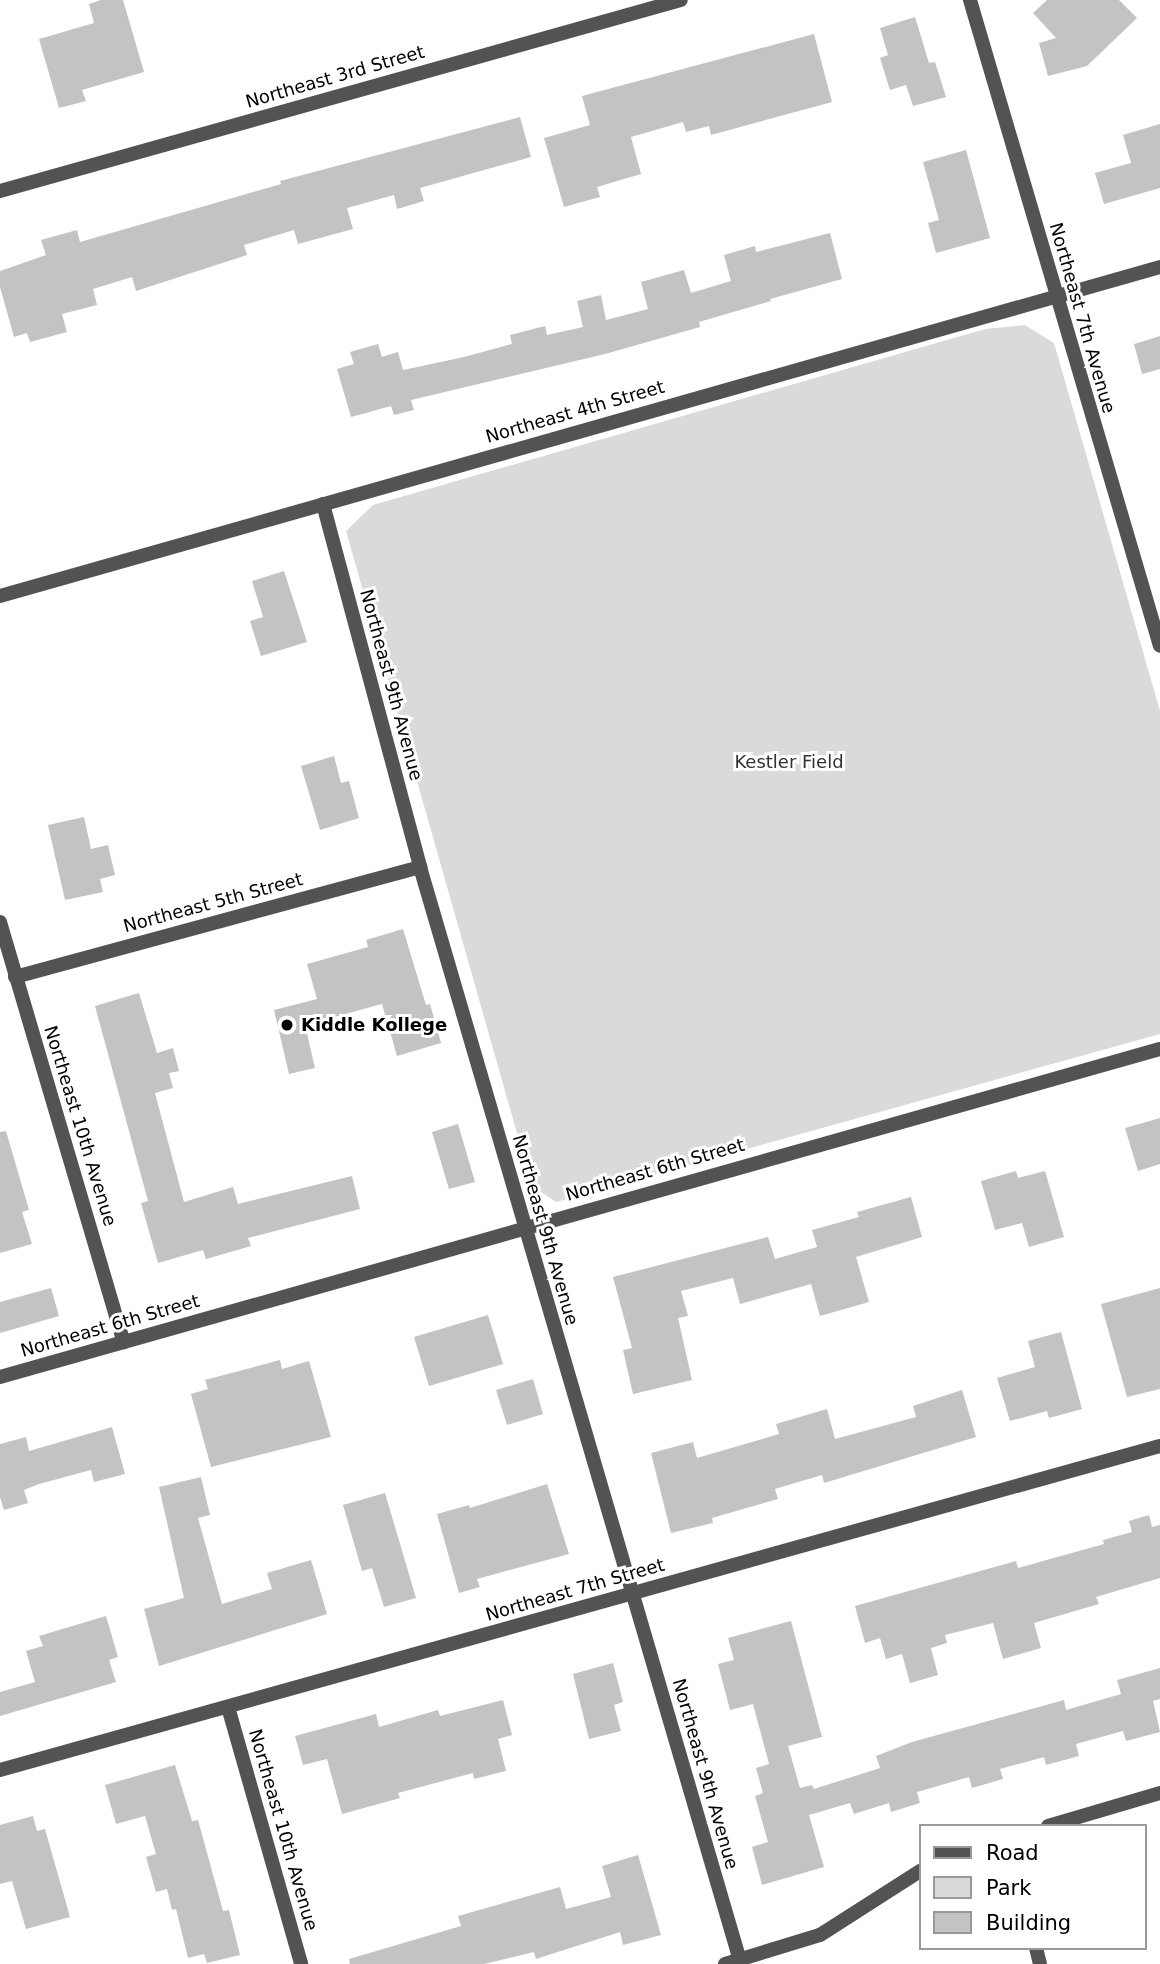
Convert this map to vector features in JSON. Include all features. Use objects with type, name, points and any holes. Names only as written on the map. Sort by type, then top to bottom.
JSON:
[{"type":"street","name":"Northeast 3rd Street","points":[[0,191],[681,0]]},
{"type":"street","name":"Northeast 7th Avenue","points":[[970,0],[1160,646]]},
{"type":"street","name":"Northeast 4th Street","points":[[0,596],[1160,267]]},
{"type":"street","name":"Northeast 9th Avenue","points":[[323,504],[420,867],[741,1962]]},
{"type":"street","name":"Northeast 5th Street","points":[[15,977],[420,867]]},
{"type":"street","name":"Northeast 10th Avenue","points":[[0,922],[124,1342]]},
{"type":"street","name":"Northeast 6th Street","points":[[0,1377],[1160,1049]]},
{"type":"street","name":"Northeast 7th Street","points":[[0,1770],[1160,1446]]},
{"type":"street","name":"Northeast 10th Avenue","points":[[228,1707],[301,1964]]},
{"type":"street","points":[[1055,1824],[1160,1793]]},
{"type":"street","points":[[725,1964],[741,1962],[820,1934],[918,1872]]},
{"type":"green space","name":"Kestler Field","points":[[1025,325],[1054,343],[1160,711],[1160,1034],[556,1202],[532,1186],[346,531],[373,505],[985,329]]},
{"type":"building","points":[[101,0],[123,0],[144,72],[82,90],[86,101],[59,108],[39,39],[94,23],[89,4]]},
{"type":"building","points":[[1047,0],[1119,0],[1137,18],[1087,66],[1048,76],[1039,43],[1056,38],[1033,13]]},
{"type":"building","points":[[915,17],[929,63],[935,62],[946,97],[913,106],[906,85],[890,90],[880,58],[888,55],[880,28]]},
{"type":"building","points":[[814,34],[832,102],[711,135],[709,126],[686,132],[683,122],[631,137],[641,174],[597,187],[600,197],[564,207],[544,138],[590,125],[582,96]]},
{"type":"building","points":[[520,117],[531,157],[420,188],[424,201],[397,209],[394,195],[347,208],[353,229],[298,244],[294,230],[244,245],[247,255],[136,291],[132,277],[93,289],[97,305],[62,314],[67,332],[30,342],[27,333],[14,337],[0,287],[0,271],[46,255],[41,240],[77,230],[80,242],[281,184],[280,181]]},
{"type":"building","points":[[1160,124],[1160,188],[1104,204],[1095,173],[1131,163],[1123,135]]},
{"type":"building","points":[[966,150],[990,238],[936,253],[928,223],[939,220],[923,162]]},
{"type":"building","points":[[830,233],[842,279],[699,322],[700,327],[605,354],[411,400],[414,410],[394,415],[391,406],[351,417],[337,369],[354,364],[350,352],[378,344],[382,357],[398,352],[403,370],[464,357],[512,344],[510,335],[545,326],[547,335],[583,327],[577,301],[601,295],[606,320],[648,309],[641,282],[684,270],[691,293],[731,281],[724,255],[755,246],[756,252]]},
{"type":"building","points":[[1160,336],[1160,369],[1142,374],[1134,344]]},
{"type":"building","points":[[284,571],[307,642],[261,656],[250,621],[263,617],[252,581]]},
{"type":"building","points":[[334,756],[341,783],[349,781],[359,818],[320,830],[301,766]]},
{"type":"building","points":[[84,817],[91,849],[108,845],[115,875],[100,879],[103,892],[65,900],[48,825]]},
{"type":"building","points":[[403,929],[426,1005],[430,1004],[441,1043],[397,1056],[382,1004],[305,1025],[315,1068],[289,1074],[274,1010],[317,999],[307,964],[368,947],[366,940]]},
{"type":"building","points":[[139,993],[157,1053],[173,1048],[179,1071],[169,1073],[173,1088],[155,1093],[184,1202],[233,1187],[238,1204],[352,1176],[360,1209],[248,1238],[251,1246],[206,1259],[203,1250],[158,1263],[141,1203],[148,1201],[95,1006]]},
{"type":"building","points":[[1160,1118],[1160,1164],[1138,1171],[1125,1128]]},
{"type":"building","points":[[458,1124],[475,1182],[449,1189],[432,1132]]},
{"type":"building","points":[[6,1131],[29,1210],[22,1212],[32,1244],[0,1253],[0,1132]]},
{"type":"building","points":[[1016,1171],[1018,1178],[1045,1171],[1064,1237],[1029,1247],[1022,1223],[995,1230],[981,1181]]},
{"type":"building","points":[[911,1197],[922,1237],[856,1257],[869,1302],[820,1316],[811,1284],[740,1304],[733,1278],[681,1291],[688,1316],[678,1318],[692,1380],[633,1394],[623,1350],[632,1348],[613,1277],[768,1237],[775,1259],[817,1247],[812,1230],[859,1217],[857,1212]]},
{"type":"building","points":[[51,1288],[59,1316],[0,1333],[0,1302]]},
{"type":"building","points":[[1160,1288],[1160,1389],[1127,1397],[1101,1304]]},
{"type":"building","points":[[488,1315],[503,1364],[429,1386],[414,1337]]},
{"type":"building","points":[[1061,1332],[1082,1409],[1049,1418],[1047,1411],[1010,1421],[997,1378],[1035,1367],[1028,1341]]},
{"type":"building","points":[[280,1360],[282,1369],[309,1361],[331,1437],[211,1467],[191,1394],[208,1389],[205,1380]]},
{"type":"building","points":[[533,1379],[543,1414],[507,1425],[496,1390]]},
{"type":"building","points":[[962,1390],[976,1437],[824,1483],[822,1475],[775,1489],[778,1499],[712,1518],[713,1523],[671,1533],[651,1453],[693,1442],[697,1458],[779,1434],[776,1424],[827,1409],[835,1439],[916,1417],[913,1406]]},
{"type":"building","points":[[112,1427],[125,1474],[94,1482],[91,1470],[39,1484],[24,1490],[28,1503],[4,1510],[0,1497],[0,1444],[26,1437],[29,1451]]},
{"type":"building","points":[[201,1477],[210,1515],[198,1518],[222,1604],[272,1589],[267,1573],[311,1560],[327,1614],[159,1666],[144,1609],[184,1598],[159,1487]]},
{"type":"building","points":[[547,1484],[569,1554],[477,1579],[480,1587],[459,1593],[437,1514],[469,1505],[470,1508]]},
{"type":"building","points":[[385,1493],[416,1598],[384,1607],[372,1568],[362,1571],[343,1505]]},
{"type":"building","points":[[1149,1515],[1152,1527],[1160,1525],[1160,1578],[1096,1597],[1099,1604],[1034,1623],[1041,1648],[1003,1659],[993,1623],[945,1635],[947,1643],[931,1648],[938,1675],[910,1683],[902,1654],[886,1659],[880,1638],[865,1643],[855,1606],[1016,1561],[1018,1568],[1104,1544],[1103,1540],[1132,1532],[1129,1521]]},
{"type":"building","points":[[106,1616],[118,1657],[109,1660],[116,1682],[0,1716],[0,1692],[35,1682],[26,1651],[43,1646],[39,1636]]},
{"type":"building","points":[[791,1621],[822,1737],[788,1746],[800,1788],[812,1785],[814,1789],[880,1768],[876,1756],[912,1742],[1064,1700],[1066,1710],[1121,1694],[1117,1680],[1160,1668],[1160,1699],[1153,1701],[1160,1732],[1126,1741],[1123,1731],[1076,1744],[1079,1756],[1046,1765],[1044,1757],[1000,1769],[1003,1779],[972,1788],[969,1777],[917,1792],[920,1803],[891,1812],[889,1803],[854,1814],[850,1803],[809,1815],[824,1867],[762,1885],[752,1847],[768,1842],[755,1796],[763,1793],[756,1768],[769,1764],[753,1704],[730,1710],[718,1664],[734,1660],[728,1638]]},
{"type":"building","points":[[613,1663],[623,1702],[614,1705],[621,1731],[589,1739],[573,1674]]},
{"type":"building","points":[[503,1700],[512,1735],[498,1739],[506,1771],[474,1779],[473,1773],[398,1793],[400,1798],[342,1814],[327,1759],[303,1765],[295,1736],[376,1714],[379,1727],[438,1710],[440,1716]]},
{"type":"building","points":[[175,1765],[192,1821],[198,1820],[223,1911],[229,1910],[240,1955],[207,1963],[204,1954],[188,1958],[176,1909],[172,1910],[167,1889],[156,1892],[146,1857],[156,1854],[145,1816],[116,1824],[105,1785]]},
{"type":"building","points":[[33,1816],[37,1831],[45,1829],[70,1917],[26,1929],[12,1881],[0,1884],[0,1825]]},
{"type":"building","points":[[638,1855],[661,1935],[623,1945],[620,1932],[536,1959],[534,1952],[484,1964],[350,1964],[349,1959],[461,1926],[458,1916],[560,1887],[566,1909],[611,1897],[602,1866]]},
{"type":"place","name":"Kiddle Kollege","points":[[287,1025]]}]
